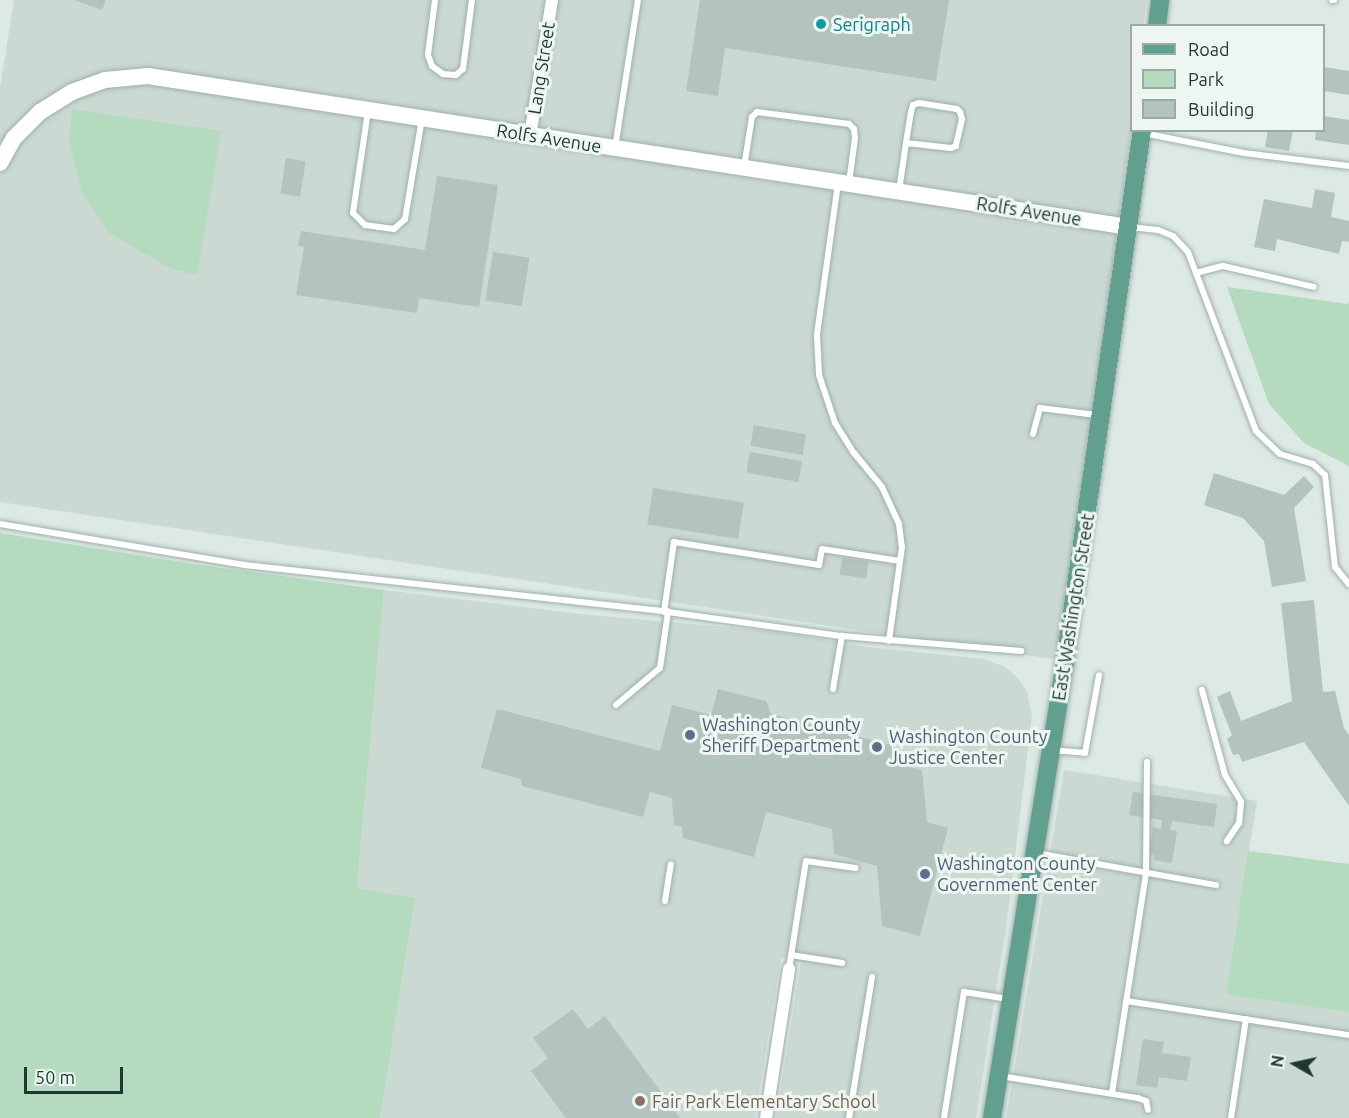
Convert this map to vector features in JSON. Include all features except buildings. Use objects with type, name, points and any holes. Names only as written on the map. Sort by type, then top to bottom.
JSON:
[{"type":"main road","points":[[1157,24],[1160,0]]},
{"type":"main road","name":"East Washington Street","points":[[992,1118],[1051,750],[1142,132]]},
{"type":"street","name":"Lang Street","points":[[530,136],[552,0]]},
{"type":"street","name":"Rolfs Avenue","points":[[0,163],[14,138],[40,112],[72,92],[105,80],[148,76],[1129,226]]},
{"type":"street","points":[[766,1118],[789,969]]},
{"type":"lane","points":[[435,0],[429,55],[432,66],[443,74],[456,75],[463,69],[472,0]]},
{"type":"lane","points":[[615,148],[638,0]]},
{"type":"lane","points":[[899,192],[906,143],[913,105],[919,103],[957,109],[960,112],[962,119],[956,146],[951,148],[906,143]]},
{"type":"lane","points":[[369,110],[353,213],[365,225],[394,229],[405,219],[422,118]]},
{"type":"lane","points":[[744,168],[753,117],[758,112],[849,124],[854,129],[855,138],[843,183],[817,335],[819,375],[835,423],[854,453],[889,499],[899,524],[902,548],[889,640]]},
{"type":"lane","points":[[1142,132],[1244,153],[1349,166]]},
{"type":"lane","points":[[1129,226],[1158,230],[1173,236],[1188,252],[1256,431],[1280,454],[1313,464],[1325,476],[1335,567],[1349,584]]},
{"type":"lane","points":[[1196,273],[1222,266],[1314,287]]},
{"type":"lane","points":[[1033,434],[1040,408],[1101,416]]},
{"type":"lane","points":[[0,524],[245,565],[666,612],[842,636],[1021,651]]},
{"type":"lane","points":[[616,705],[660,668],[674,542],[819,565],[822,549],[900,561]]},
{"type":"lane","points":[[833,689],[842,636]]},
{"type":"lane","points":[[1051,750],[1085,753],[1099,675]]},
{"type":"lane","points":[[1202,690],[1225,775],[1241,802],[1239,823],[1227,841]]},
{"type":"lane","points":[[1112,1094],[1146,874],[1147,762]]},
{"type":"lane","points":[[1035,853],[1216,885]]},
{"type":"lane","points":[[789,969],[806,861],[856,868]]},
{"type":"lane","points":[[665,901],[671,864]]},
{"type":"lane","points":[[791,955],[842,963]]},
{"type":"lane","points":[[849,1118],[872,977]]},
{"type":"lane","points":[[944,1118],[964,992],[1012,999]]},
{"type":"lane","points":[[1126,1001],[1349,1035]]},
{"type":"lane","points":[[1231,1118],[1246,1019]]},
{"type":"lane","points":[[999,1076],[1146,1101],[1148,1110]]},
{"type":"shaded area","points":[[14,0],[1147,0],[1143,24],[1130,24],[1130,130],[1065,661],[0,502],[0,89]]},
{"type":"shaded area","points":[[384,590],[581,614],[780,632],[868,647],[984,659],[1005,667],[1016,676],[1027,691],[1032,717],[1007,921],[976,1118],[776,1118],[801,962],[781,958],[755,1118],[380,1118],[415,898],[357,888]]},
{"type":"shaded area","points":[[1064,770],[1257,801],[1226,995],[1349,1012],[1349,1118],[1006,1118]]},
{"type":"green space","points":[[72,109],[221,131],[197,275],[170,268],[109,233],[82,192],[69,142]]},
{"type":"green space","points":[[1227,287],[1348,304],[1349,301],[1349,466],[1304,443],[1269,404]]},
{"type":"green space","points":[[0,533],[193,564],[384,590],[357,888],[415,898],[380,1118],[0,1118]]},
{"type":"green space","points":[[1248,851],[1349,864],[1349,1012],[1226,995]]},
{"type":"place","name":"Serigraph","points":[[821,24]]},
{"type":"place","name":"Washington County Sheriff Department","points":[[690,735]]},
{"type":"place","name":"Washington County Justice Center","points":[[877,747]]},
{"type":"place","name":"Washington County Government Center","points":[[925,874]]},
{"type":"place","name":"Fair Park Elementary School","points":[[640,1101]]}]
